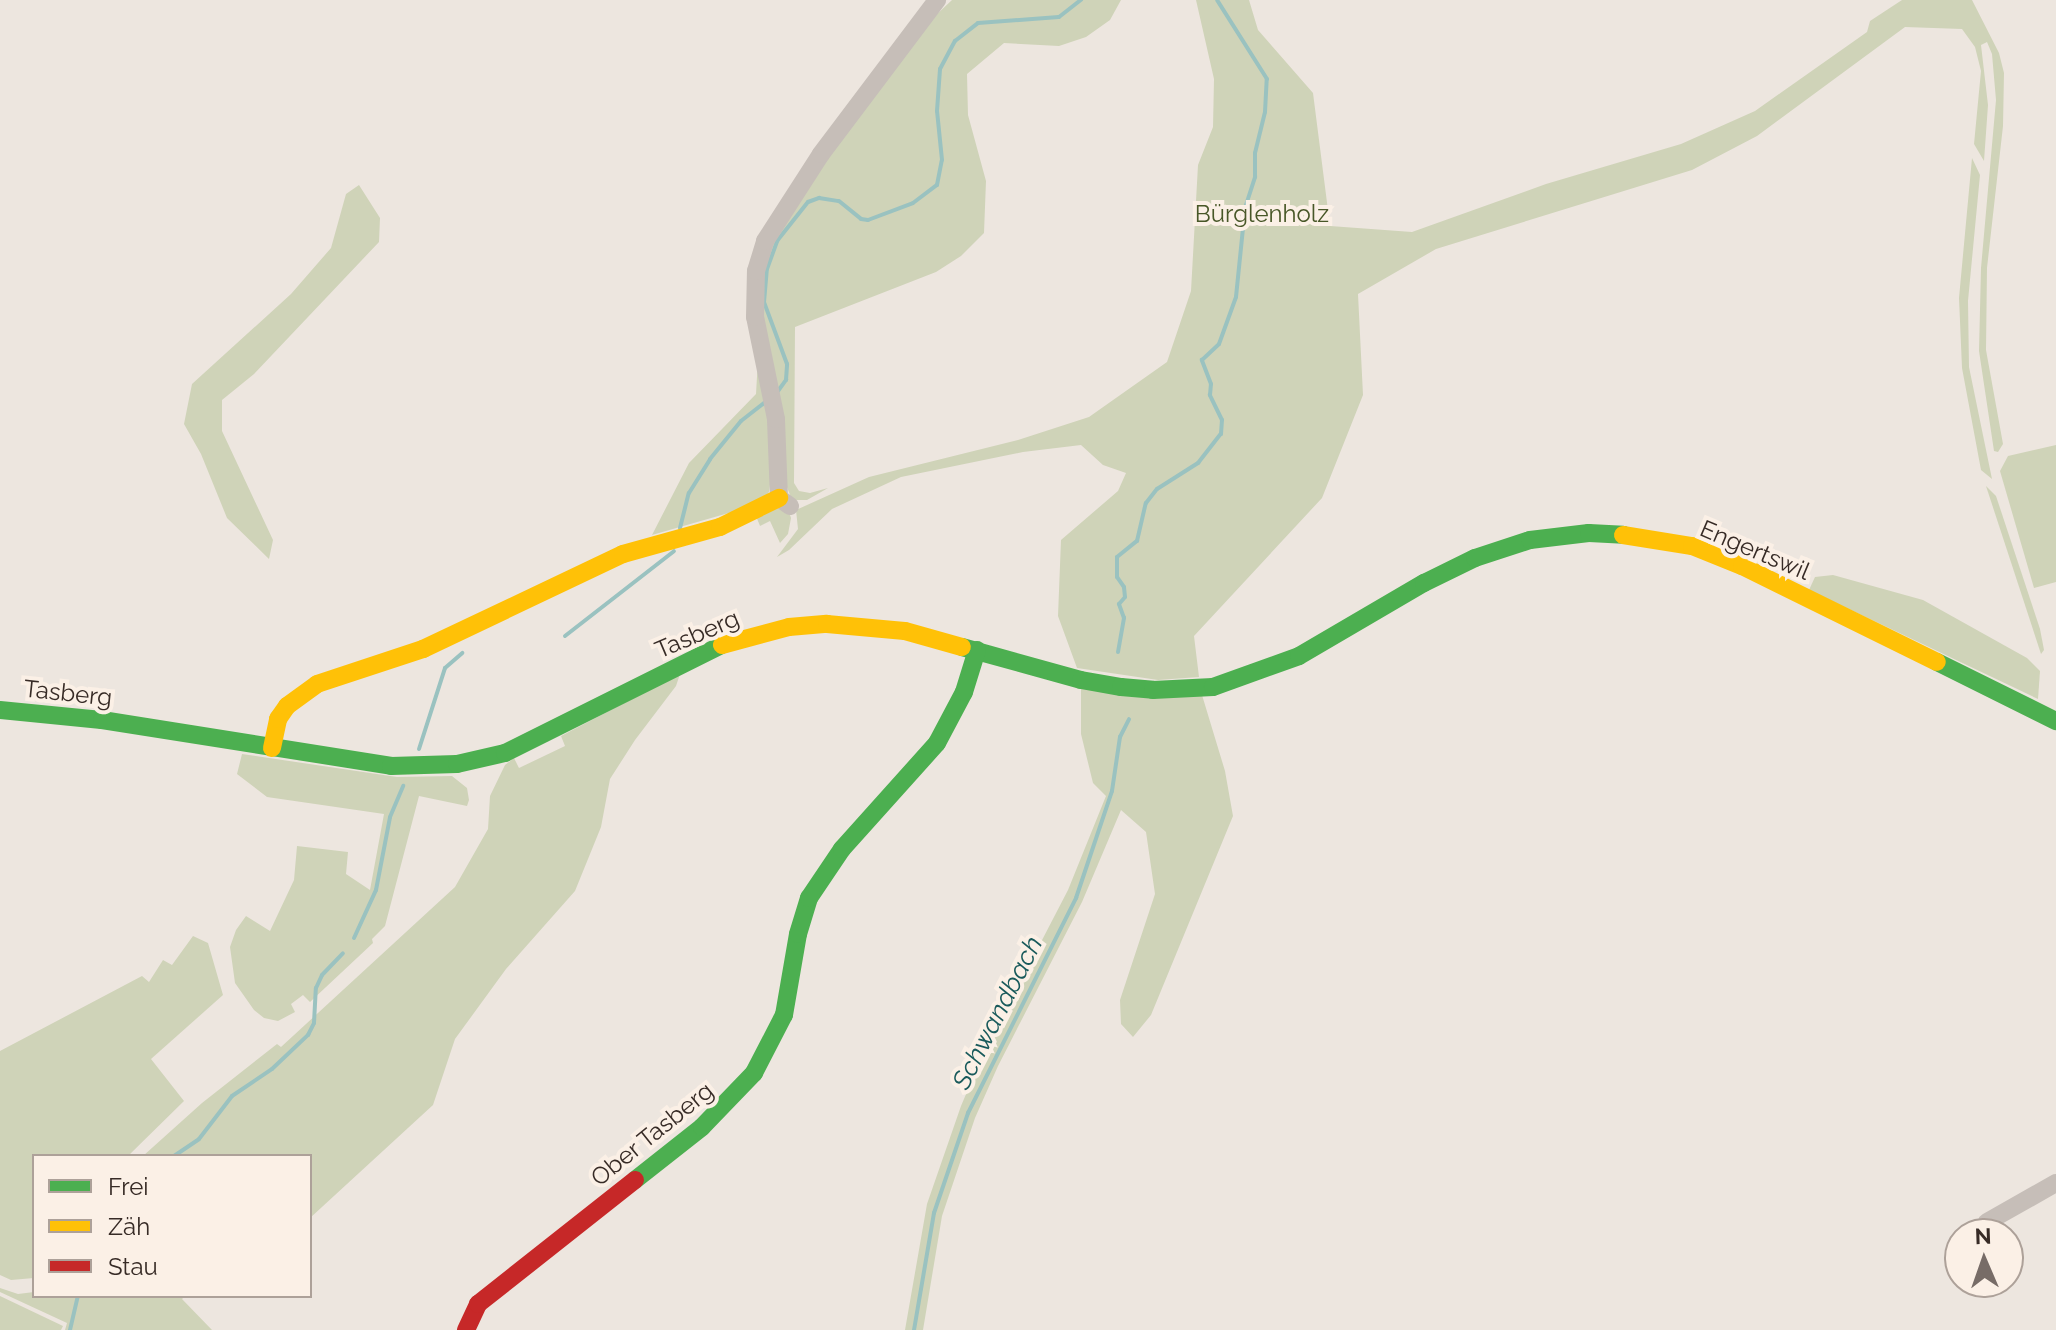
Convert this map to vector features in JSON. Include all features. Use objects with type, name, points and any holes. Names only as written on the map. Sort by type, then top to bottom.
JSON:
[{"type":"main road","points":[[272,748],[278,719],[287,706],[317,684],[423,649],[609,560],[742,519],[785,502]]},
{"type":"main road","name":"Engertswil","points":[[1153,690],[1213,687],[1251,674],[1299,656],[1424,583],[1475,558],[1530,540],[1589,533],[1647,537],[1692,546],[1742,566],[2056,721]]},
{"type":"main road","name":"Tasberg","points":[[0,710],[102,720],[391,766],[428,767],[477,760],[536,739],[724,644],[789,627],[827,624],[870,626],[977,650],[1081,680],[1153,690]]},
{"type":"main road","name":"Ober Tasberg","points":[[466,1330],[468,1319],[478,1304],[702,1127],[754,1073],[784,1015],[803,914],[817,883],[842,849],[937,743],[964,692],[977,650]]},
{"type":"street","points":[[785,502],[774,409],[755,317],[756,271],[765,241],[821,154],[937,0]]},
{"type":"street","points":[[1994,1218],[2056,1183]]},
{"type":"green space","points":[[952,0],[1121,0],[1110,20],[1086,37],[1059,46],[1004,43],[967,74],[968,115],[986,181],[984,233],[961,256],[936,272],[795,327],[794,483],[799,491],[810,493],[828,488],[807,500],[792,500],[774,454],[769,492],[760,504],[652,535],[689,463],[756,394],[763,271],[773,239],[827,156],[935,16]]},
{"type":"green space","name":"Bürglenholz","points":[[1196,0],[1249,0],[1258,30],[1313,93],[1330,226],[1412,232],[1546,184],[1681,144],[1755,111],[1867,32],[1870,21],[1902,0],[1972,0],[1999,53],[2004,73],[2003,126],[1987,268],[1986,350],[2003,444],[1998,452],[1994,451],[1979,351],[1981,268],[1996,100],[1992,54],[1987,42],[1981,45],[1988,105],[1984,161],[1974,144],[1981,71],[1975,47],[1962,29],[1905,27],[1757,136],[1692,170],[1436,249],[1358,294],[1363,395],[1322,498],[1194,636],[1199,677],[1158,680],[1077,668],[1058,616],[1061,540],[1118,491],[1126,473],[1103,465],[1081,445],[1023,452],[901,477],[832,509],[789,550],[777,557],[798,529],[796,510],[869,477],[1018,440],[1089,417],[1167,362],[1191,291],[1198,165],[1213,127],[1214,79]]},
{"type":"green space","points":[[1972,158],[1980,175],[1968,301],[1969,367],[1992,479],[1981,470],[1962,368],[1959,298]]},
{"type":"green space","points":[[359,185],[380,218],[379,242],[254,374],[222,400],[222,431],[273,540],[269,559],[227,518],[201,454],[184,424],[192,384],[291,294],[331,248],[346,194]]},
{"type":"green space","points":[[2056,445],[2056,582],[2034,588],[2000,471],[2008,456]]},
{"type":"green space","points":[[1986,486],[1996,496],[2040,629],[2044,650],[2041,654]]},
{"type":"green space","points":[[774,507],[789,512],[791,518],[788,534],[780,543],[770,521],[760,526],[756,516]]},
{"type":"green space","points":[[1833,575],[1923,600],[2027,658],[2040,671],[2038,699],[1809,590],[1815,577]]},
{"type":"green space","points":[[680,674],[676,686],[610,779],[601,827],[575,891],[506,969],[455,1039],[433,1105],[312,1216],[312,1154],[145,1154],[202,1103],[277,1044],[281,1047],[455,887],[488,829],[490,796],[505,765],[514,758],[519,768],[565,746],[561,736]]},
{"type":"green space","points":[[1081,687],[1202,695],[1225,771],[1233,816],[1151,1015],[1133,1037],[1121,1024],[1120,1000],[1155,894],[1146,832],[1121,810],[1082,902],[998,1066],[975,1118],[942,1216],[923,1330],[905,1330],[927,1204],[961,1106],[983,1054],[1068,890],[1106,796],[1093,783],[1081,734]]},
{"type":"green space","points":[[242,754],[397,777],[452,776],[467,788],[469,800],[467,806],[419,796],[385,926],[372,939],[373,943],[310,1002],[303,995],[291,1004],[295,1012],[278,1021],[264,1018],[254,1010],[235,983],[230,947],[236,930],[246,916],[270,931],[294,880],[297,846],[348,852],[346,874],[370,890],[384,814],[267,797],[237,774]]},
{"type":"green space","points":[[193,936],[208,943],[223,995],[151,1059],[184,1101],[130,1154],[32,1154],[32,1278],[11,1280],[0,1275],[0,1051],[142,976],[149,982],[163,960],[172,965]]},
{"type":"green space","points":[[0,1288],[18,1294],[32,1292],[32,1298],[183,1298],[212,1330],[65,1330],[67,1323],[0,1292]]},
{"type":"green space","points":[[0,1296],[63,1326],[61,1330],[0,1330]]},
{"type":"waterway","points":[[778,391],[786,380],[787,364],[764,302],[767,269],[777,241],[808,202],[819,198],[839,201],[861,219],[868,220],[913,203],[937,185],[942,160],[937,111],[940,69],[955,41],[978,23],[1059,17],[1081,0]]},
{"type":"waterway","name":"Schwandbach","points":[[1118,652],[1124,618],[1119,604],[1125,597],[1124,587],[1117,577],[1117,557],[1137,541],[1146,503],[1157,489],[1198,463],[1221,434],[1222,420],[1210,395],[1211,384],[1202,360],[1219,344],[1236,297],[1245,208],[1255,177],[1255,153],[1265,112],[1267,79],[1217,0]]},
{"type":"waterway","points":[[680,528],[689,493],[710,459],[741,421],[768,400]]},
{"type":"waterway","points":[[565,636],[674,551]]},
{"type":"waterway","points":[[419,749],[445,668],[462,653]]},
{"type":"waterway","name":"Schwandbach","points":[[914,1330],[934,1213],[968,1113],[1076,898],[1112,791],[1120,737],[1129,719]]},
{"type":"waterway","points":[[354,938],[376,890],[390,817],[403,786]]},
{"type":"waterway","points":[[177,1154],[199,1139],[232,1096],[272,1069],[308,1035],[314,1023],[316,988],[322,975],[343,953]]},
{"type":"waterway","points":[[70,1330],[78,1298]]},
{"type":"traffic: fast","points":[[962,647],[1081,680],[1121,687],[1153,690],[1213,687],[1299,656],[1424,583],[1475,558],[1530,540],[1589,533],[1623,535]]},
{"type":"traffic: fast","points":[[0,710],[102,720],[391,766],[457,764],[505,753],[722,645]]},
{"type":"traffic: fast","points":[[635,1180],[702,1127],[754,1073],[784,1015],[798,934],[809,898],[842,849],[937,743],[964,692],[977,650]]},
{"type":"traffic: fast","points":[[1937,662],[2056,721]]},
{"type":"traffic: slow","points":[[272,748],[278,719],[287,706],[317,684],[423,649],[623,554],[720,527],[779,498]]},
{"type":"traffic: slow","points":[[1623,535],[1692,546],[1742,566],[1937,662]]},
{"type":"traffic: slow","points":[[722,645],[789,627],[827,624],[905,631],[962,647]]},
{"type":"traffic: jam","points":[[466,1330],[478,1304],[635,1180]]}]
